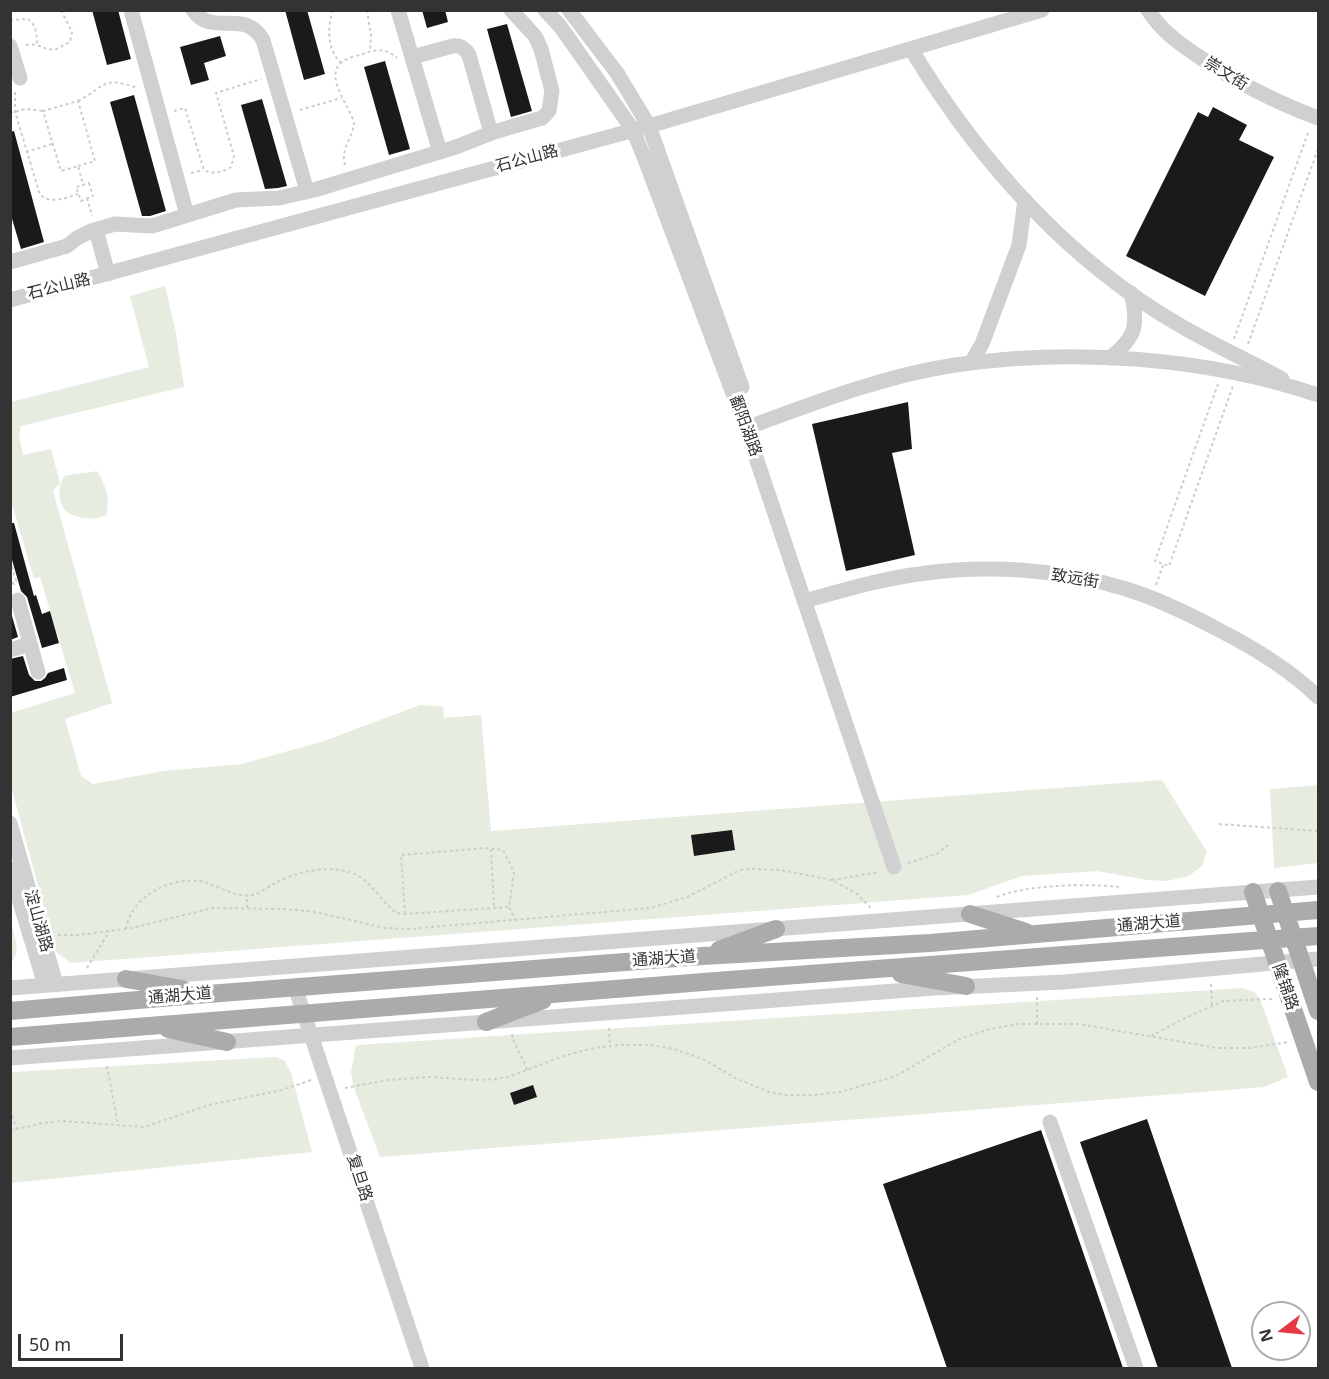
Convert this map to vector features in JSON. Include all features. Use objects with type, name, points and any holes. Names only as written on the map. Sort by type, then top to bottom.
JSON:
[{"type":"main road","name":"隆锦路","points":[[1278,891],[1293,938],[1310,960],[1318,1011]]},
{"type":"main road","name":"隆锦路","points":[[1253,892],[1318,1082]]},
{"type":"main road","name":"通湖大道","points":[[10,1011],[208,993],[703,956],[919,944],[1318,910]]},
{"type":"main road","points":[[970,914],[1033,934]]},
{"type":"main road","points":[[703,956],[776,929]]},
{"type":"main road","name":"通湖大道","points":[[10,1037],[1318,936]]},
{"type":"main road","points":[[876,969],[966,986]]},
{"type":"main road","points":[[126,979],[208,993]]},
{"type":"main road","points":[[486,1022],[561,993]]},
{"type":"main road","points":[[155,1025],[226,1042]]},
{"type":"street","points":[[131,10],[187,215]]},
{"type":"street","points":[[193,10],[196,16],[213,24],[238,22],[248,24],[258,31],[264,40],[306,191]]},
{"type":"street","points":[[398,10],[440,152]]},
{"type":"street","points":[[10,262],[67,246],[77,238],[115,224],[152,226],[236,200],[279,198],[440,152],[491,133],[542,118],[549,111],[552,91],[541,49],[535,36],[511,10]]},
{"type":"street","name":"鄱阳湖路","points":[[545,10],[560,26],[633,130],[750,426]]},
{"type":"street","name":"鄱阳湖路","points":[[569,10],[617,74],[649,126],[898,866]]},
{"type":"street","name":"石公山路","points":[[10,300],[649,126],[1042,10]]},
{"type":"street","name":"崇文街","points":[[1148,10],[1170,37],[1222,73],[1263,96],[1318,118]]},
{"type":"street","points":[[412,57],[453,46],[460,45],[465,49],[470,55],[491,133]]},
{"type":"street","points":[[11,47],[20,78]]},
{"type":"street","points":[[911,49],[939,95],[1025,200],[1068,244],[1131,293],[1180,325],[1303,390]]},
{"type":"street","points":[[971,363],[982,344],[1019,245],[1025,200]]},
{"type":"street","points":[[96,230],[108,274]]},
{"type":"street","points":[[1110,358],[1125,346],[1134,333],[1136,314],[1131,293]]},
{"type":"street","points":[[750,426],[875,383],[953,365],[1015,359],[1110,358],[1212,367],[1318,395]]},
{"type":"street","name":"致远街","points":[[809,600],[919,574],[993,570],[1063,575],[1094,580],[1128,590],[1197,618],[1289,672],[1318,697]]},
{"type":"street","points":[[18,600],[38,672]]},
{"type":"street","points":[[10,650],[30,644]]},
{"type":"street","name":"淀山湖路","points":[[10,823],[42,935],[51,985]]},
{"type":"street","name":"淀山湖路","points":[[10,869],[51,985]]},
{"type":"street","points":[[10,988],[1318,887]]},
{"type":"street","points":[[1124,927],[1125,951]]},
{"type":"street","points":[[10,1058],[966,986],[1064,982],[1310,960]]},
{"type":"street","name":"复旦路","points":[[295,987],[422,1368]]},
{"type":"street","points":[[1050,1122],[1136,1368]]},
{"type":"path","points":[[11,47],[37,44],[45,48],[56,49],[70,42],[72,32],[61,10]]},
{"type":"path","points":[[333,10],[329,28],[331,47],[341,63]]},
{"type":"path","points":[[367,10],[371,36],[370,51]]},
{"type":"path","points":[[10,20],[28,18],[32,21],[37,44]]},
{"type":"path","points":[[350,179],[343,153],[354,123],[341,98],[336,75],[341,63],[370,51],[388,51],[402,59],[412,57]]},
{"type":"path","points":[[185,108],[204,170],[221,172],[231,167],[234,156],[216,93],[274,75]]},
{"type":"path","points":[[20,78],[15,93],[15,112],[40,195],[49,200],[55,200],[78,194]]},
{"type":"path","points":[[10,113],[26,109],[43,111],[78,101],[99,86],[109,82],[120,82],[140,88],[154,96]]},
{"type":"path","points":[[302,120],[300,109],[341,98]]},
{"type":"path","points":[[43,111],[61,171],[95,161],[78,101]]},
{"type":"path","points":[[26,152],[53,144]]},
{"type":"path","points":[[78,166],[83,184]]},
{"type":"path","points":[[89,183],[93,196],[81,201],[78,194],[76,187],[89,183]]},
{"type":"path","points":[[87,198],[96,230]]},
{"type":"path","points":[[10,561],[16,581],[12,582],[18,600]]},
{"type":"path","points":[[1151,599],[1163,564]]},
{"type":"path","points":[[1219,824],[1318,831]]},
{"type":"path","points":[[405,914],[401,855],[486,848],[503,850],[514,872],[509,908],[515,920]]},
{"type":"path","points":[[491,849],[494,908]]},
{"type":"path","points":[[126,929],[127,918],[144,898],[176,883],[199,881],[248,896],[255,895],[286,878],[308,872],[339,869],[360,876],[392,909],[405,914],[509,908]]},
{"type":"path","points":[[42,935],[79,935],[126,929],[213,908],[316,912],[385,928],[409,929],[650,908],[687,897],[740,870],[753,869],[781,870],[832,880],[857,894],[869,905],[875,915]]},
{"type":"path","points":[[247,909],[248,896]]},
{"type":"path","points":[[86,969],[109,931]]},
{"type":"path","points":[[1210,977],[1212,1005]]},
{"type":"path","points":[[1037,992],[1037,1024]]},
{"type":"path","points":[[1151,1036],[1183,1018],[1223,1001],[1290,999]]},
{"type":"path","points":[[609,1020],[610,1046]]},
{"type":"path","points":[[330,1091],[388,1080],[430,1077],[496,1079],[563,1056],[610,1046],[650,1045],[674,1049],[705,1060],[735,1078],[769,1092],[786,1095],[814,1095],[859,1088],[896,1077],[959,1039],[999,1027],[1079,1024],[1217,1048],[1249,1048],[1303,1038]]},
{"type":"path","points":[[512,1027],[515,1044],[527,1070]]},
{"type":"path","points":[[105,1059],[118,1125]]},
{"type":"path","points":[[10,1131],[63,1121],[144,1127],[209,1105],[282,1090],[325,1076]]},
{"type":"path","points":[[10,1110],[17,1130]]},
{"type":"shaded area","points":[[165,286],[176,333],[184,387],[21,426],[19,435],[23,455],[51,449],[60,483],[53,491],[112,703],[65,719],[81,776],[93,784],[164,771],[242,764],[324,741],[420,705],[443,707],[444,718],[481,715],[491,831],[1162,780],[1207,852],[1202,866],[1189,876],[1167,881],[1097,871],[1022,876],[968,895],[71,963],[56,952],[11,786],[11,713],[75,693],[40,577],[34,579],[11,501],[11,402],[149,367],[130,296]]},
{"type":"shaded area","points":[[97,471],[106,492],[108,503],[106,515],[91,518],[70,514],[63,508],[60,499],[62,479],[67,475]]},
{"type":"shaded area","points":[[1318,785],[1318,863],[1274,868],[1270,789]]},
{"type":"shaded area","points":[[11,922],[17,949],[11,963]]},
{"type":"shaded area","points":[[1243,988],[1254,992],[1260,999],[1288,1077],[1264,1087],[380,1157],[354,1088],[351,1072],[356,1045]]},
{"type":"shaded area","points":[[276,1057],[285,1061],[291,1073],[312,1152],[11,1183],[11,1072]]},
{"type":"building","points":[[92,10],[118,10],[131,59],[107,65]]},
{"type":"building","points":[[285,10],[307,10],[325,74],[304,80]]},
{"type":"building","points":[[422,10],[445,10],[448,22],[427,28]]},
{"type":"building","points":[[507,24],[532,111],[511,117],[487,29]]},
{"type":"building","points":[[220,36],[226,56],[204,63],[209,80],[191,85],[180,47]]},
{"type":"building","points":[[385,61],[410,149],[389,155],[364,67]]},
{"type":"building","points":[[134,95],[166,211],[150,216],[142,216],[110,102]]},
{"type":"building","points":[[262,99],[287,186],[265,189],[241,105]]},
{"type":"building","points":[[1213,107],[1247,125],[1239,140],[1274,157],[1205,296],[1126,256],[1198,112],[1208,117]]},
{"type":"building","points":[[14,131],[44,242],[21,249],[10,212],[10,132]]},
{"type":"building","points":[[908,402],[912,449],[892,453],[915,555],[846,571],[812,424]]},
{"type":"building","points":[[10,523],[14,523],[34,596],[36,595],[42,614],[50,611],[59,643],[42,648],[27,597],[21,591],[10,553]]},
{"type":"building","points":[[10,609],[18,637],[10,640]]},
{"type":"building","points":[[23,656],[29,675],[35,681],[41,681],[48,673],[64,668],[67,680],[10,697],[10,659]]},
{"type":"building","points":[[732,830],[735,850],[694,856],[691,835]]},
{"type":"building","points":[[533,1085],[537,1097],[514,1105],[510,1093]]},
{"type":"building","points":[[1147,1119],[1232,1368],[1158,1368],[1080,1142]]},
{"type":"building","points":[[1041,1130],[1123,1368],[947,1368],[883,1184]]}]
